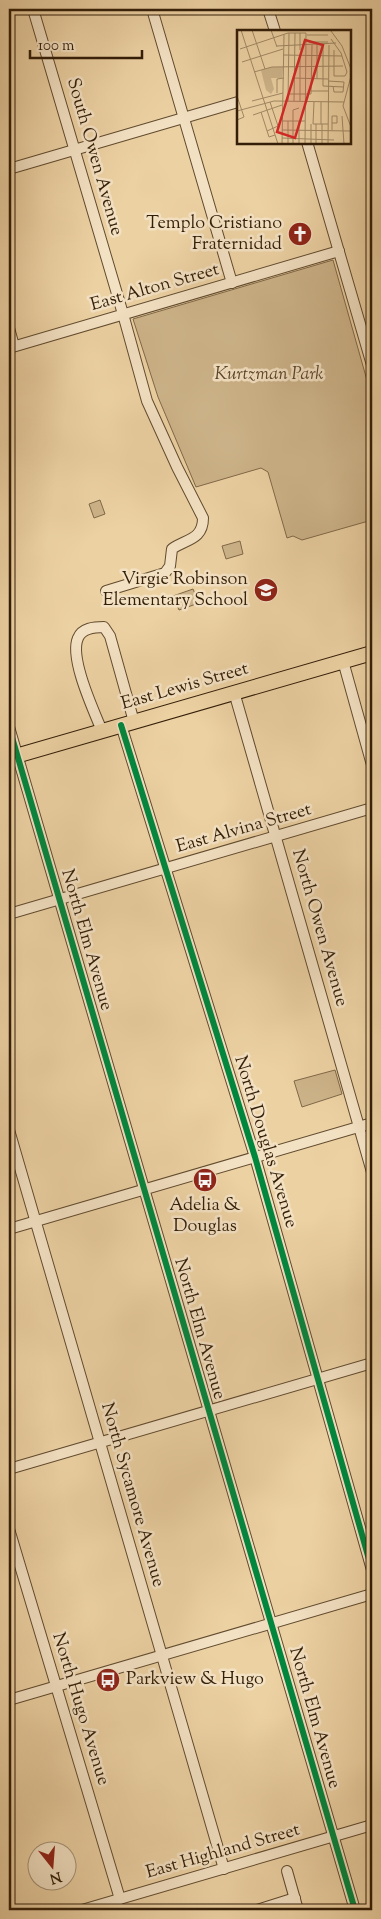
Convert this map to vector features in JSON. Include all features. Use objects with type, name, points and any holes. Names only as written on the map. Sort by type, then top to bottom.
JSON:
[{"type":"main road","name":"East Lewis Street","points":[[13,757],[372,653]]},
{"type":"street","name":"South Owen Avenue","points":[[33,9],[147,402],[177,467],[202,512],[203,526],[200,532],[194,538],[172,549],[170,566],[165,573],[106,591]]},
{"type":"street","points":[[152,9],[232,283]]},
{"type":"street","points":[[268,9],[275,30]]},
{"type":"street","points":[[9,169],[237,102]]},
{"type":"street","points":[[308,144],[372,365]]},
{"type":"street","name":"East Alton Street","points":[[12,347],[339,251]]},
{"type":"street","points":[[9,328],[12,347]]},
{"type":"street","name":"North Douglas Avenue","points":[[102,731],[85,690],[77,648],[78,637],[84,630],[104,627],[110,636],[127,723],[166,869],[255,1157],[372,1570]]},
{"type":"street","points":[[343,661],[372,765]]},
{"type":"street","name":"North Owen Avenue","points":[[234,692],[372,1172]]},
{"type":"street","name":"North Elm Avenue","points":[[9,727],[13,757],[59,900],[355,1910]]},
{"type":"street","name":"East Alvina Street","points":[[9,914],[372,808]]},
{"type":"street","points":[[9,1229],[372,1123]]},
{"type":"street","name":"North Sycamore Avenue","points":[[9,1130],[224,1869]]},
{"type":"street","points":[[9,1469],[372,1363]]},
{"type":"street","name":"North Hugo Avenue","points":[[9,1529],[120,1899]]},
{"type":"street","points":[[9,1700],[372,1594]]},
{"type":"street","name":"East Highland Street","points":[[82,1910],[372,1825]]},
{"type":"street","points":[[287,1871],[298,1910]]},
{"type":"street","points":[[257,1910],[295,1898]]},
{"type":"green space","name":"Kurtzman Park","points":[[333,260],[372,398],[372,520],[302,540],[293,536],[287,538],[268,472],[261,468],[196,487],[158,397],[133,319]]},
{"type":"green space","points":[[100,500],[105,514],[94,518],[89,504]]},
{"type":"green space","points":[[240,541],[243,554],[226,559],[222,546]]},
{"type":"green space","points":[[193,589],[199,603],[179,610],[173,596]]},
{"type":"green space","points":[[335,1070],[342,1094],[302,1107],[294,1081]]},
{"type":"cycle path","points":[[121,725],[255,1157],[372,1570]]},
{"type":"cycle path","points":[[9,727],[355,1910]]},
{"type":"place","name":"Templo Cristiano Fraternidad","points":[[300,234]]},
{"type":"place","name":"Virgie Robinson Elementary School","points":[[266,590]]},
{"type":"place","name":"Adelia & Douglas","points":[[205,1180]]},
{"type":"place","name":"Parkview & Hugo","points":[[108,1680]]}]
